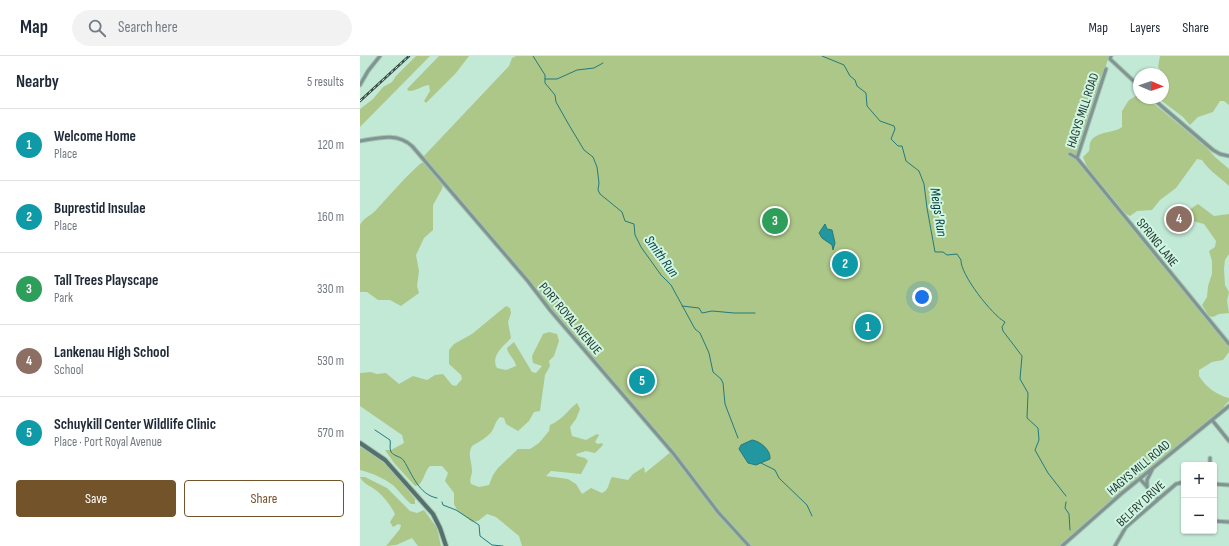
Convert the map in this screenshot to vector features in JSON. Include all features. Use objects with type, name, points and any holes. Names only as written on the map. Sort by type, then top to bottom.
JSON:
[{"type":"main road","points":[[360,443],[385,460],[432,514],[440,528],[446,546]]},
{"type":"street","points":[[360,85],[368,71],[380,56]]},
{"type":"street","points":[[1111,58],[1133,80]]},
{"type":"street","name":"HAGYS MILL ROAD","points":[[1077,158],[1106,69]]},
{"type":"street","points":[[1159,104],[1216,152],[1229,156]]},
{"type":"street","name":"PORT ROYAL AVENUE","points":[[360,141],[397,137],[404,139],[412,146],[673,453],[718,512],[749,546]]},
{"type":"street","name":"SPRING LANE","points":[[1070,154],[1077,158],[1229,344]]},
{"type":"street","name":"HAGYS MILL ROAD","points":[[1062,546],[1140,479],[1229,406]]},
{"type":"street","points":[[1212,420],[1229,441]]},
{"type":"street","points":[[1147,487],[1147,480],[1152,469]]},
{"type":"street","points":[[1140,479],[1158,500]]},
{"type":"street","name":"BELFRY DRIVE","points":[[1115,546],[1126,527],[1176,484],[1181,483]]},
{"type":"street","points":[[1217,484],[1229,485]]},
{"type":"street","points":[[1217,521],[1229,522]]},
{"type":"green space","points":[[416,56],[430,56],[360,127],[360,109],[373,99],[383,87],[392,82]]},
{"type":"green space","points":[[439,56],[469,56],[456,73],[426,103],[424,101],[430,91],[429,85],[412,91],[407,89]]},
{"type":"green space","points":[[516,56],[1109,56],[1076,159],[1229,346],[1229,352],[1223,360],[1212,362],[1199,370],[1199,376],[1208,387],[1216,393],[1229,398],[1229,401],[1224,406],[1225,408],[1060,546],[522,546],[519,536],[496,517],[487,514],[478,521],[472,522],[457,510],[454,504],[454,493],[445,481],[448,473],[442,466],[430,466],[422,481],[415,486],[394,463],[385,450],[391,450],[404,443],[402,435],[360,406],[360,373],[386,373],[399,384],[413,376],[427,380],[435,375],[443,374],[452,385],[456,386],[462,379],[461,375],[449,364],[449,350],[454,344],[472,334],[506,306],[510,308],[511,313],[508,322],[511,338],[495,359],[497,368],[506,370],[516,366],[507,348],[514,342],[532,372],[536,373],[542,366],[533,363],[532,356],[543,334],[549,332],[557,334],[559,341],[554,356],[549,361],[550,366],[545,375],[540,411],[534,412],[529,421],[518,431],[506,424],[504,418],[500,417],[490,433],[472,446],[470,455],[472,471],[470,481],[471,484],[479,487],[489,485],[498,468],[518,449],[530,449],[539,443],[549,431],[550,425],[561,418],[577,403],[580,409],[576,419],[570,427],[572,436],[586,440],[597,434],[599,435],[595,442],[598,444],[602,443],[603,445],[595,453],[586,451],[576,454],[577,456],[585,458],[588,461],[581,474],[551,471],[546,476],[568,479],[576,484],[582,494],[591,488],[602,493],[608,488],[612,477],[628,480],[633,474],[644,467],[645,473],[672,451],[423,157],[509,66],[512,58]]},
{"type":"green space","points":[[1160,56],[1229,56],[1229,105],[1224,101],[1220,101],[1213,112],[1198,117],[1190,125],[1183,117],[1166,104],[1169,104],[1169,68],[1158,67]]},
{"type":"green space","points":[[1133,98],[1133,104],[1154,104],[1206,147],[1229,169],[1229,186],[1211,171],[1202,160],[1197,159],[1176,188],[1160,200],[1152,210],[1137,211],[1130,216],[1126,214],[1087,167],[1083,157],[1089,151],[1090,142],[1097,135],[1122,127],[1122,111],[1129,100]]},
{"type":"green space","points":[[421,163],[425,163],[443,185],[433,205],[433,230],[424,238],[416,255],[419,271],[417,286],[419,293],[401,306],[390,300],[378,300],[367,292],[360,292],[360,225],[363,220],[374,212],[403,180]]},
{"type":"green space","points":[[1198,204],[1214,216],[1229,214],[1229,254],[1225,260],[1224,269],[1225,285],[1229,292],[1227,301],[1229,313],[1219,314],[1213,317],[1209,316],[1202,305],[1207,297],[1208,286],[1212,274],[1212,261],[1209,251],[1215,247],[1216,241],[1204,224],[1189,220],[1186,217],[1186,212]]},
{"type":"green space","points":[[360,447],[376,456],[390,469],[415,499],[415,504],[411,504],[394,486],[386,481],[373,474],[360,470]]},
{"type":"green space","points":[[360,477],[365,477],[387,488],[410,511],[417,513],[424,510],[437,528],[441,546],[418,546],[412,538],[396,545],[386,546],[400,529],[401,525],[398,524],[393,527],[390,522],[395,514],[380,493],[365,483]]},
{"type":"water","points":[[825,224],[827,229],[832,230],[835,243],[833,250],[832,245],[822,238],[819,233]]},
{"type":"water","points":[[752,440],[758,442],[767,449],[770,459],[756,465],[748,463],[739,449],[741,445]]},
{"type":"waterway","name":"Smith Run","points":[[533,56],[545,75],[545,83],[555,95],[556,102],[569,125],[584,150],[593,157],[597,167],[599,183],[598,190],[600,194],[622,212],[625,221],[634,224],[635,235],[641,247],[661,275],[671,285],[695,329],[700,333],[709,353],[713,372],[721,379],[723,383],[725,404],[738,438]]},
{"type":"waterway","name":"Meigs' Run","points":[[822,56],[844,65],[850,76],[855,80],[857,86],[866,93],[867,106],[880,121],[894,126],[895,129],[891,139],[898,146],[902,146],[906,161],[919,171],[924,184],[935,252],[943,252],[947,255],[957,254],[961,260],[966,275],[978,294],[992,311],[1005,322],[1002,327],[1003,331],[1022,356],[1020,379],[1028,393],[1027,418],[1038,428],[1039,440],[1035,450],[1048,473],[1066,496]]},
{"type":"waterway","points":[[545,79],[557,79],[577,70],[594,68],[603,63]]},
{"type":"waterway","points":[[682,306],[699,308],[702,313],[712,311],[755,313]]},
{"type":"waterway","points":[[375,430],[390,440],[391,452],[403,459],[413,478],[425,493],[437,498]]},
{"type":"waterway","name":"Smith Run","points":[[761,463],[775,470],[779,478],[807,505],[812,516]]},
{"type":"waterway","points":[[442,502],[443,505],[456,510],[479,525],[480,536],[492,545],[503,546]]},
{"type":"waterway","name":"Meigs' Run","points":[[1066,502],[1065,508],[1069,514],[1070,530]]},
{"type":"railway","points":[[360,101],[409,56]]},
{"type":"place","name":"Lankenau High School","points":[[1179,219]]},
{"type":"place","name":"Tall Trees Playscape","points":[[775,221]]},
{"type":"place","name":"Buprestid Insulae","points":[[845,264]]},
{"type":"place","name":"Welcome Home","points":[[868,327]]},
{"type":"place","name":"Schuykill Center Wildlife Clinic","points":[[642,381]]}]
